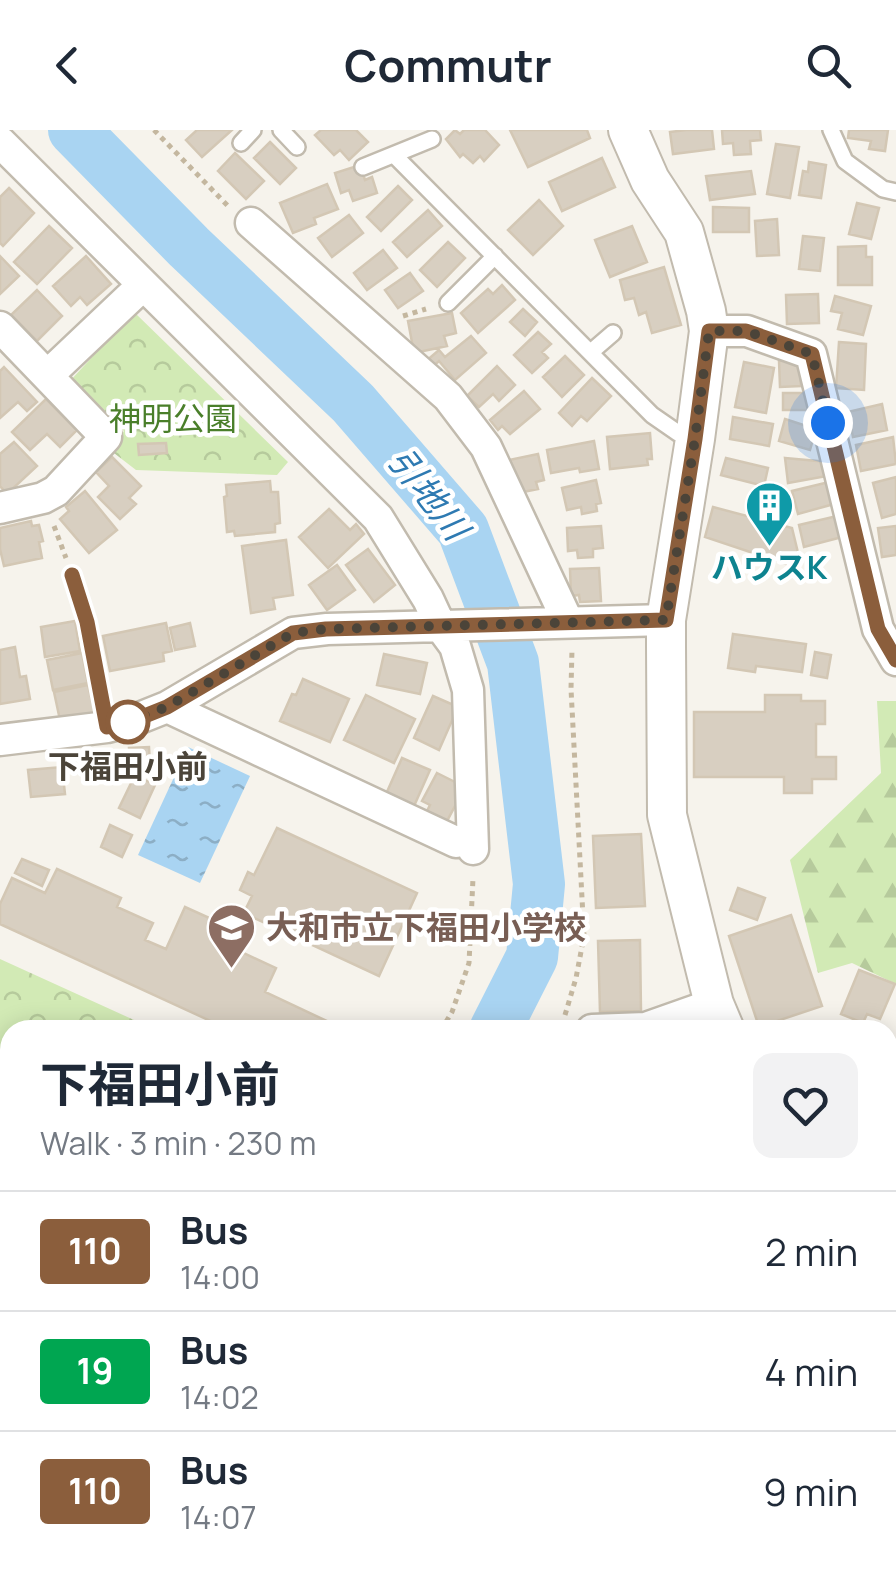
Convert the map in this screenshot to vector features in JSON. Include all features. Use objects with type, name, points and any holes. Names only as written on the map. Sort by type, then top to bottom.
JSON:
[{"type":"street","points":[[628,130],[650,180],[684,232],[709,331],[666,620],[668,815],[720,1017]]},
{"type":"street","points":[[0,142],[378,518],[450,627],[468,690],[465,845],[167,707]]},
{"type":"street","points":[[251,223],[448,397],[486,447],[562,622]]},
{"type":"street","points":[[48,375],[143,284]]},
{"type":"street","points":[[0,327],[106,437],[56,491],[44,498],[0,508]]},
{"type":"street","points":[[709,331],[746,331],[812,354],[878,629],[896,660]]},
{"type":"street","points":[[0,740],[107,727],[137,719],[167,707],[293,633],[666,620]]},
{"type":"lane","points":[[240,143],[253,130]]},
{"type":"lane","points":[[281,130],[298,147]]},
{"type":"lane","points":[[831,130],[845,160],[883,189],[896,192]]},
{"type":"lane","points":[[363,166],[432,139]]},
{"type":"lane","points":[[394,155],[652,415],[678,433],[695,439]]},
{"type":"lane","points":[[448,303],[495,256]]},
{"type":"lane","points":[[591,352],[614,332]]},
{"type":"lane","points":[[72,575],[87,622],[107,727]]},
{"type":"path","points":[[154,130],[226,205],[251,223]]},
{"type":"path","points":[[402,316],[448,303]]},
{"type":"path","points":[[54,528],[72,575]]},
{"type":"path","points":[[562,622],[572,640],[584,936],[564,1020]]},
{"type":"path","points":[[448,1020],[469,963],[465,845]]},
{"type":"green space","name":"神明公園","points":[[134,312],[288,462],[277,475],[136,470],[110,450],[124,431],[69,382]]},
{"type":"green space","points":[[877,701],[896,701],[896,984],[852,963],[818,973],[790,860],[881,773]]},
{"type":"green space","points":[[0,959],[134,1020],[0,1020]]},
{"type":"water","points":[[188,747],[250,776],[200,883],[138,855]]},
{"type":"building","points":[[197,130],[232,130],[202,157],[186,140]]},
{"type":"building","points":[[321,130],[356,130],[368,142],[349,160],[340,150],[334,155],[315,135]]},
{"type":"building","points":[[455,130],[460,134],[464,130],[485,130],[499,145],[484,161],[480,156],[473,163],[463,154],[460,157],[446,139]]},
{"type":"building","points":[[510,130],[587,130],[590,138],[528,167]]},
{"type":"building","points":[[712,130],[714,149],[673,154],[670,132]]},
{"type":"building","points":[[722,130],[760,130],[761,140],[750,141],[751,154],[734,155],[733,143],[723,144]]},
{"type":"building","points":[[849,130],[888,130],[885,151],[869,149],[871,141],[848,138]]},
{"type":"building","points":[[270,142],[296,168],[280,184],[254,158]]},
{"type":"building","points":[[776,144],[799,147],[790,198],[767,194]]},
{"type":"building","points":[[235,153],[264,181],[246,199],[218,171]]},
{"type":"building","points":[[602,158],[615,187],[562,211],[549,182]]},
{"type":"building","points":[[809,162],[826,165],[821,198],[799,195],[803,171],[808,172]]},
{"type":"building","points":[[360,165],[365,180],[372,177],[377,193],[353,201],[349,190],[341,193],[335,173]]},
{"type":"building","points":[[751,171],[755,194],[710,200],[706,176]]},
{"type":"building","points":[[327,184],[338,209],[314,218],[316,224],[293,233],[280,203]]},
{"type":"building","points":[[398,186],[412,200],[381,231],[367,217]]},
{"type":"building","points":[[9,188],[34,213],[3,246],[0,197]]},
{"type":"building","points":[[539,200],[563,226],[533,255],[508,230]]},
{"type":"building","points":[[857,203],[879,208],[871,239],[849,234]]},
{"type":"building","points":[[713,207],[749,208],[749,232],[713,232]]},
{"type":"building","points":[[428,210],[442,226],[407,257],[393,242]]},
{"type":"building","points":[[349,215],[363,233],[332,257],[318,238]]},
{"type":"building","points":[[777,219],[779,255],[757,256],[755,221]]},
{"type":"building","points":[[49,226],[72,248],[37,284],[14,262]]},
{"type":"building","points":[[632,226],[647,262],[610,277],[595,240]]},
{"type":"building","points":[[803,236],[824,238],[820,271],[799,269]]},
{"type":"building","points":[[448,242],[465,258],[437,287],[420,270]]},
{"type":"building","points":[[866,246],[866,257],[872,257],[872,285],[838,285],[838,247]]},
{"type":"building","points":[[383,250],[397,268],[367,290],[354,273]]},
{"type":"building","points":[[0,256],[19,276],[0,294]]},
{"type":"building","points":[[86,256],[111,284],[87,305],[80,297],[71,306],[53,286]]},
{"type":"building","points":[[664,267],[681,325],[652,333],[646,312],[639,315],[634,298],[625,300],[620,280]]},
{"type":"building","points":[[410,273],[423,291],[398,308],[385,290]]},
{"type":"building","points":[[502,285],[515,300],[478,333],[461,313],[488,289],[493,294]]},
{"type":"building","points":[[37,290],[62,316],[37,341],[11,315]]},
{"type":"building","points":[[818,294],[819,323],[787,324],[786,295]]},
{"type":"building","points":[[835,296],[871,306],[863,335],[838,329],[842,313],[831,311]]},
{"type":"building","points":[[523,309],[537,322],[525,336],[510,322]]},
{"type":"building","points":[[452,313],[456,333],[444,336],[447,346],[414,353],[408,321]]},
{"type":"building","points":[[538,332],[551,344],[542,352],[548,358],[532,373],[514,355]]},
{"type":"building","points":[[471,336],[486,353],[455,380],[439,361],[430,369],[425,362],[439,350],[445,357]]},
{"type":"building","points":[[839,342],[866,344],[864,390],[836,388]]},
{"type":"building","points":[[565,356],[584,375],[562,397],[543,377]]},
{"type":"building","points":[[799,360],[801,386],[780,387],[779,361]]},
{"type":"building","points":[[744,362],[774,368],[766,413],[735,407]]},
{"type":"building","points":[[497,366],[515,385],[499,401],[493,394],[479,407],[467,396]]},
{"type":"building","points":[[4,367],[37,402],[27,411],[18,402],[0,418],[0,371]]},
{"type":"building","points":[[592,378],[611,396],[587,421],[581,416],[572,426],[559,413]]},
{"type":"building","points":[[524,391],[540,409],[510,434],[502,426],[498,430],[490,420]]},
{"type":"building","points":[[783,393],[810,393],[810,410],[783,410]]},
{"type":"building","points":[[46,399],[77,430],[60,447],[47,434],[30,450],[12,432]]},
{"type":"building","points":[[882,404],[887,430],[853,437],[848,412]]},
{"type":"building","points":[[733,417],[773,424],[769,446],[730,439]]},
{"type":"building","points":[[785,419],[816,429],[810,450],[779,441]]},
{"type":"building","points":[[650,433],[652,459],[647,459],[648,465],[610,469],[607,437]]},
{"type":"building","points":[[893,437],[896,464],[861,471],[856,445]]},
{"type":"building","points":[[594,441],[599,469],[551,473],[547,450]]},
{"type":"building","points":[[14,442],[37,466],[7,494],[0,486],[0,454]]},
{"type":"building","points":[[166,443],[167,453],[139,455],[138,444]]},
{"type":"building","points":[[538,454],[544,480],[536,482],[538,489],[523,492],[521,485],[515,486],[504,461]]},
{"type":"building","points":[[112,457],[141,486],[129,498],[136,504],[120,519],[98,497],[109,486],[96,472]]},
{"type":"building","points":[[726,458],[768,468],[764,486],[721,475]]},
{"type":"building","points":[[785,458],[828,462],[827,476],[788,483]]},
{"type":"building","points":[[896,477],[896,514],[882,518],[873,483]]},
{"type":"building","points":[[596,480],[601,503],[596,504],[597,511],[582,514],[581,507],[567,510],[562,488]]},
{"type":"building","points":[[270,481],[271,492],[278,492],[280,523],[275,524],[275,532],[235,536],[234,531],[227,532],[226,485]]},
{"type":"building","points":[[829,482],[834,504],[798,514],[792,491]]},
{"type":"building","points":[[85,491],[117,530],[89,553],[60,519],[69,511],[66,507]]},
{"type":"building","name":"ハウスK","points":[[713,507],[792,528],[800,561],[798,568],[705,537]]},
{"type":"building","points":[[329,509],[350,530],[356,524],[364,534],[328,568],[299,537]]},
{"type":"building","points":[[837,516],[842,537],[804,547],[799,525]]},
{"type":"building","points":[[31,521],[32,526],[39,525],[42,558],[4,566],[0,528]]},
{"type":"building","points":[[601,526],[603,548],[593,549],[593,557],[578,558],[577,550],[568,551],[567,528]]},
{"type":"building","points":[[896,526],[896,555],[882,557],[878,528]]},
{"type":"building","points":[[286,540],[293,595],[273,598],[275,609],[251,613],[242,546]]},
{"type":"building","points":[[368,549],[395,585],[374,602],[346,565]]},
{"type":"building","points":[[337,565],[355,590],[327,610],[309,585]]},
{"type":"building","points":[[599,568],[601,601],[580,602],[579,595],[571,596],[570,569]]},
{"type":"building","points":[[75,621],[80,651],[45,657],[41,627]]},
{"type":"building","points":[[166,623],[172,651],[163,653],[164,661],[110,671],[103,636]]},
{"type":"building","points":[[190,623],[195,646],[175,650],[170,628]]},
{"type":"building","points":[[733,634],[806,644],[802,672],[756,666],[755,672],[728,668]]},
{"type":"building","points":[[15,647],[20,677],[26,676],[30,699],[0,704],[0,650]]},
{"type":"building","points":[[815,652],[831,655],[827,678],[811,675]]},
{"type":"building","points":[[82,653],[88,683],[53,690],[47,660]]},
{"type":"building","points":[[384,654],[427,663],[420,694],[377,685]]},
{"type":"building","points":[[303,679],[349,699],[330,742],[280,721]]},
{"type":"building","points":[[88,685],[95,713],[60,720],[54,692]]},
{"type":"building","points":[[366,695],[415,719],[394,763],[344,740]]},
{"type":"building","points":[[765,695],[801,695],[801,701],[825,701],[825,724],[816,724],[816,757],[836,757],[836,779],[812,779],[812,793],[784,793],[784,777],[694,777],[694,712],[765,712]]},
{"type":"building","points":[[433,696],[458,707],[439,750],[414,738]]},
{"type":"building","points":[[149,747],[150,766],[130,767],[129,748]]},
{"type":"building","points":[[402,758],[430,770],[414,806],[386,794]]},
{"type":"building","points":[[62,767],[65,794],[31,797],[28,770]]},
{"type":"building","points":[[437,773],[465,787],[447,821],[427,811],[430,805],[422,801]]},
{"type":"building","points":[[135,775],[155,785],[140,818],[119,808]]},
{"type":"building","points":[[110,825],[132,835],[122,857],[101,847]]},
{"type":"building","points":[[277,828],[417,893],[379,976],[252,917],[245,933],[236,929],[252,896],[240,890],[248,872],[254,875]]},
{"type":"building","points":[[641,834],[645,906],[596,908],[593,836]]},
{"type":"building","points":[[22,859],[49,870],[42,886],[15,873]]},
{"type":"building","points":[[57,869],[121,898],[117,907],[153,923],[145,940],[166,949],[185,907],[245,934],[237,950],[276,968],[265,992],[325,1020],[208,1020],[0,924],[0,904],[12,878],[45,893]]},
{"type":"building","points":[[738,888],[765,898],[757,920],[730,910]]},
{"type":"building","points":[[791,915],[822,1006],[780,1020],[757,1020],[729,936]]},
{"type":"building","points":[[640,940],[641,1011],[600,1012],[598,941]]},
{"type":"building","points":[[859,970],[895,984],[880,1019],[867,1014],[864,1020],[856,1020],[841,1014]]},
{"type":"waterway","name":"引地川","points":[[74,130],[189,247],[353,403],[463,530],[513,663],[539,884],[532,957],[500,1020]]},
{"type":"bus line","name":"110","points":[[72,575],[87,622],[107,727],[167,707],[293,633],[666,620],[709,331],[746,331],[812,354],[878,629],[896,660]]},
{"type":"place","name":"ハウスK","points":[[769,548]]},
{"type":"place","name":"下福田小前","points":[[128,722]]},
{"type":"place","name":"大和市立下福田小学校","points":[[231,970]]},
{"type":"route","points":[[128,722],[167,707],[293,633],[666,620],[709,331],[746,331],[812,354],[828,423]]}]
